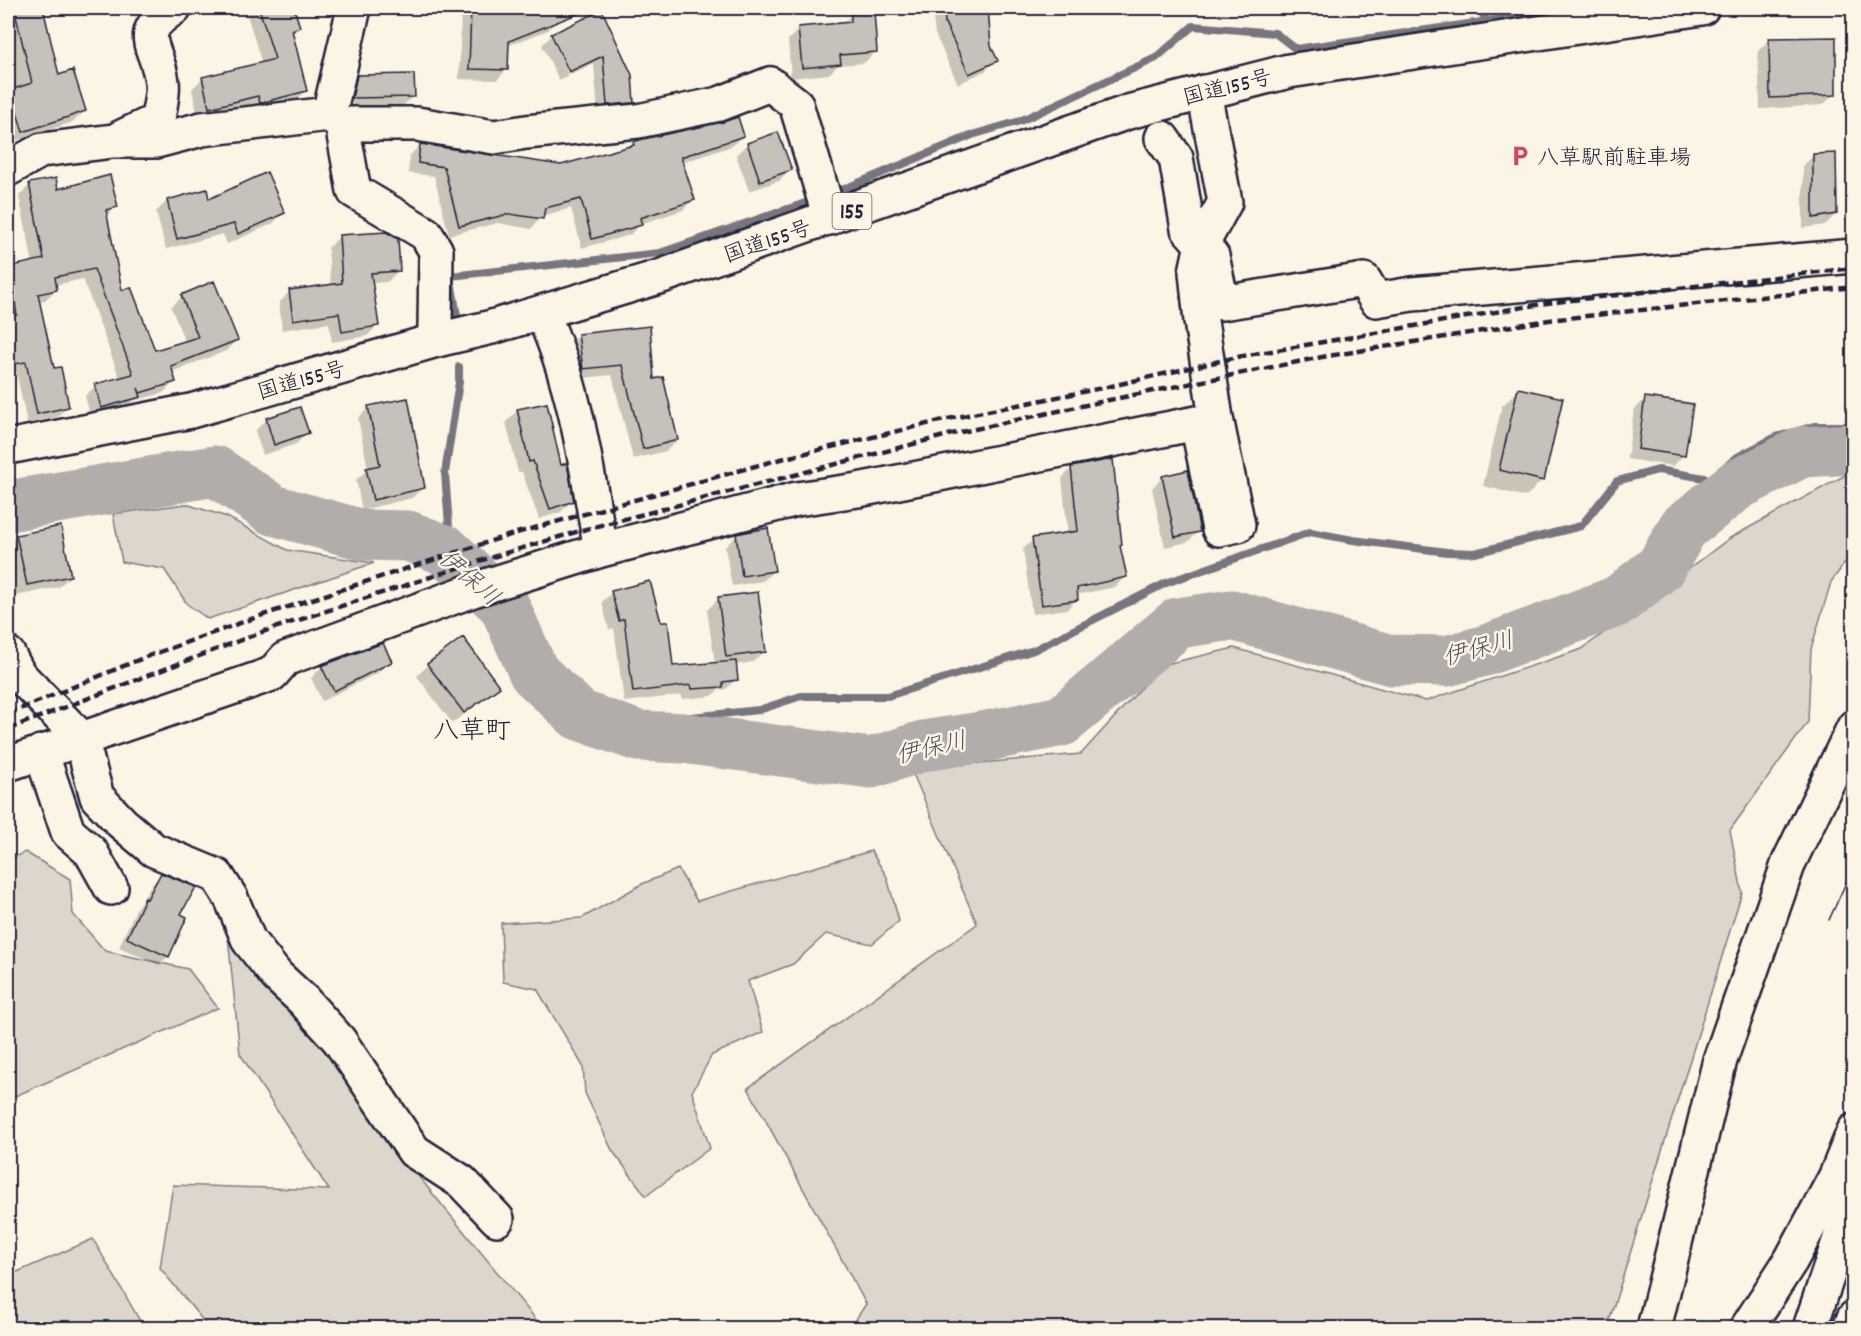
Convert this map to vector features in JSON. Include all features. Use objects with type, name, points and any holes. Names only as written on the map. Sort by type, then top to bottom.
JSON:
[{"type":"main road","points":[[113,141],[158,120],[163,82],[149,40],[154,23],[174,8]]},
{"type":"main road","points":[[354,8],[336,119],[354,191],[426,234],[436,251],[435,327],[437,340]]},
{"type":"main road","name":"国道155号","points":[[8,447],[191,411],[437,340],[470,334],[542,313],[662,276],[825,200],[1204,92],[1289,71],[1702,8]]},
{"type":"main road","points":[[8,169],[42,150],[113,141],[156,141],[202,129],[336,119],[417,124],[494,138],[526,132],[638,121],[719,104],[770,84],[796,104],[825,200]]},
{"type":"main road","points":[[8,764],[272,674],[285,659],[473,590],[601,550],[797,499],[858,490],[1197,423],[1219,529],[1238,525],[1216,418],[1196,272],[1203,244],[1225,202],[1204,92]]},
{"type":"main road","points":[[1162,138],[1176,158],[1188,229],[1212,256],[1222,303],[1364,280],[1376,300],[1412,294],[1854,256]]},
{"type":"main road","points":[[542,313],[550,330],[575,412],[601,550]]},
{"type":"main road","points":[[8,654],[19,675],[81,738],[97,796],[122,823],[154,850],[217,876],[231,898],[249,941],[277,976],[303,1000],[339,1040],[414,1151],[462,1182],[497,1219]]},
{"type":"main road","points":[[1654,1329],[1720,1060],[1789,862],[1854,727]]},
{"type":"main road","points":[[41,752],[68,832],[91,852],[111,888]]},
{"type":"main road","points":[[1747,1329],[1791,1260],[1836,1176],[1854,1131]]},
{"type":"main road","points":[[1809,1329],[1854,1197]]},
{"type":"main road","points":[[1850,1329],[1854,1318]]},
{"type":"shaded area","points":[[1853,471],[1853,552],[1831,582],[1811,649],[1808,722],[1730,830],[1742,892],[1607,1328],[850,1328],[866,1304],[748,1088],[977,924],[911,769],[1081,754],[1162,665],[1234,648],[1426,701],[1582,649],[1730,538]]},
{"type":"shaded area","points":[[186,504],[227,517],[287,550],[374,563],[208,619],[187,604],[164,569],[122,562],[113,514]]},
{"type":"shaded area","points":[[871,851],[887,877],[899,921],[872,944],[826,934],[793,964],[748,981],[763,1032],[712,1055],[692,1092],[710,1148],[646,1196],[612,1150],[585,1093],[583,1066],[537,989],[503,982],[501,923],[582,918],[642,884],[678,869],[697,901]]},
{"type":"shaded area","points":[[25,852],[70,879],[73,914],[105,951],[188,969],[218,1008],[8,1099],[8,860]]},
{"type":"shaded area","points":[[227,927],[344,1069],[392,1144],[543,1328],[209,1328],[160,1268],[173,1185],[329,1190],[240,1054]]},
{"type":"shaded area","points":[[93,1239],[144,1328],[8,1328],[8,1276]]},
{"type":"building","points":[[14,8],[43,8],[59,75],[73,70],[86,111],[23,132],[10,90],[32,83]]},
{"type":"building","points":[[259,8],[294,8],[300,27],[292,30],[307,91],[260,103],[258,96],[209,108],[202,77],[275,59]]},
{"type":"building","points":[[471,8],[590,9],[509,41],[508,70],[469,69]]},
{"type":"building","points":[[944,8],[988,8],[991,46],[998,61],[969,74],[945,23]]},
{"type":"building","points":[[602,10],[632,75],[634,103],[607,105],[603,56],[569,72],[551,34]]},
{"type":"building","points":[[874,11],[877,52],[840,55],[841,64],[802,68],[798,27],[851,22],[851,13]]},
{"type":"building","points":[[1836,37],[1836,95],[1770,98],[1769,38]]},
{"type":"building","points":[[414,74],[415,97],[352,98],[357,75]]},
{"type":"building","points":[[738,117],[744,136],[681,157],[695,200],[640,218],[642,225],[592,239],[581,199],[545,208],[543,219],[509,214],[459,226],[444,167],[418,163],[420,144],[561,165],[634,145],[633,142],[643,139]]},
{"type":"building","points":[[778,132],[792,170],[760,181],[747,143]]},
{"type":"building","points":[[1836,153],[1837,214],[1813,218],[1813,154]]},
{"type":"building","points":[[267,172],[285,213],[238,234],[234,224],[177,239],[167,200],[207,189],[209,199]]},
{"type":"building","points":[[110,175],[118,207],[106,210],[122,290],[131,287],[155,350],[198,337],[181,295],[214,281],[238,340],[171,366],[176,382],[140,393],[138,388],[141,397],[101,408],[95,384],[133,374],[94,269],[55,277],[57,290],[38,294],[54,368],[61,367],[69,407],[37,414],[26,362],[14,364],[8,334],[8,317],[17,315],[8,267],[44,259],[29,183],[56,178],[58,189]]},
{"type":"building","points":[[386,232],[398,239],[400,271],[371,273],[379,326],[342,332],[339,313],[293,320],[289,290],[342,283],[339,235]]},
{"type":"building","points":[[650,326],[654,379],[663,377],[678,440],[643,449],[622,365],[583,369],[578,334]]},
{"type":"building","points":[[1518,388],[1563,398],[1544,481],[1499,470]]},
{"type":"building","points":[[1645,397],[1693,404],[1685,456],[1638,449]]},
{"type":"building","points":[[408,398],[425,488],[373,500],[366,468],[380,465],[368,406]]},
{"type":"building","points":[[547,403],[561,465],[567,463],[574,501],[550,509],[533,461],[529,462],[517,409]]},
{"type":"building","points":[[300,407],[309,433],[274,445],[266,418]]},
{"type":"building","points":[[1113,459],[1122,545],[1120,546],[1127,577],[1077,588],[1078,600],[1042,605],[1032,538],[1078,531],[1071,467]]},
{"type":"building","points":[[1188,470],[1200,532],[1175,537],[1162,476]]},
{"type":"building","points":[[61,526],[71,576],[27,585],[16,535]]},
{"type":"building","points":[[768,528],[775,571],[742,576],[736,534]]},
{"type":"building","points":[[650,581],[661,622],[668,622],[673,666],[736,661],[738,680],[723,682],[723,687],[692,689],[691,685],[633,692],[624,619],[619,621],[611,591]]},
{"type":"building","points":[[758,592],[766,652],[726,657],[718,597]]},
{"type":"building","points":[[463,637],[500,687],[464,713],[427,664]]},
{"type":"building","points":[[383,643],[392,662],[334,691],[321,666]]},
{"type":"building","points":[[161,873],[196,887],[181,914],[187,917],[169,957],[127,938],[145,898],[147,899]]},
{"type":"waterway","points":[[1482,22],[1488,8]]},
{"type":"waterway","points":[[830,195],[972,135],[1020,121],[1156,58],[1193,26],[1275,33],[1296,49],[1561,8]]},
{"type":"waterway","points":[[458,321],[450,276],[660,253],[817,199]]},
{"type":"waterway","points":[[445,550],[449,526],[445,473],[459,382],[459,367]]},
{"type":"waterway","points":[[682,718],[759,710],[801,696],[888,696],[1034,650],[1166,583],[1310,532],[1447,552],[1475,553],[1581,526],[1617,481],[1658,470],[1710,479],[1739,456],[1776,437],[1815,426],[1854,426]]},
{"type":"waterway","name":"伊保川","points":[[8,506],[215,471],[273,510],[363,535],[408,536],[445,550],[504,605],[534,673],[579,715],[638,736],[683,738],[871,763],[923,746],[1062,721],[1178,623],[1232,615],[1391,660],[1446,661],[1484,651],[1618,601],[1661,567],[1683,528],[1737,485],[1802,452],[1854,449]]},
{"type":"tram line","points":[[1829,920],[1854,865]]},
{"type":"railway","points":[[8,714],[143,658],[257,617],[513,534],[777,460],[948,419],[1107,387],[1237,357],[1547,303],[1854,268]]},
{"type":"railway","points":[[8,729],[262,632],[489,558],[586,529],[952,434],[1322,357],[1549,320],[1854,287]]},
{"type":"place","name":"八草駅前駐車場","points":[[1520,156]]},
{"type":"district","name":"八草町","points":[[472,729]]}]
